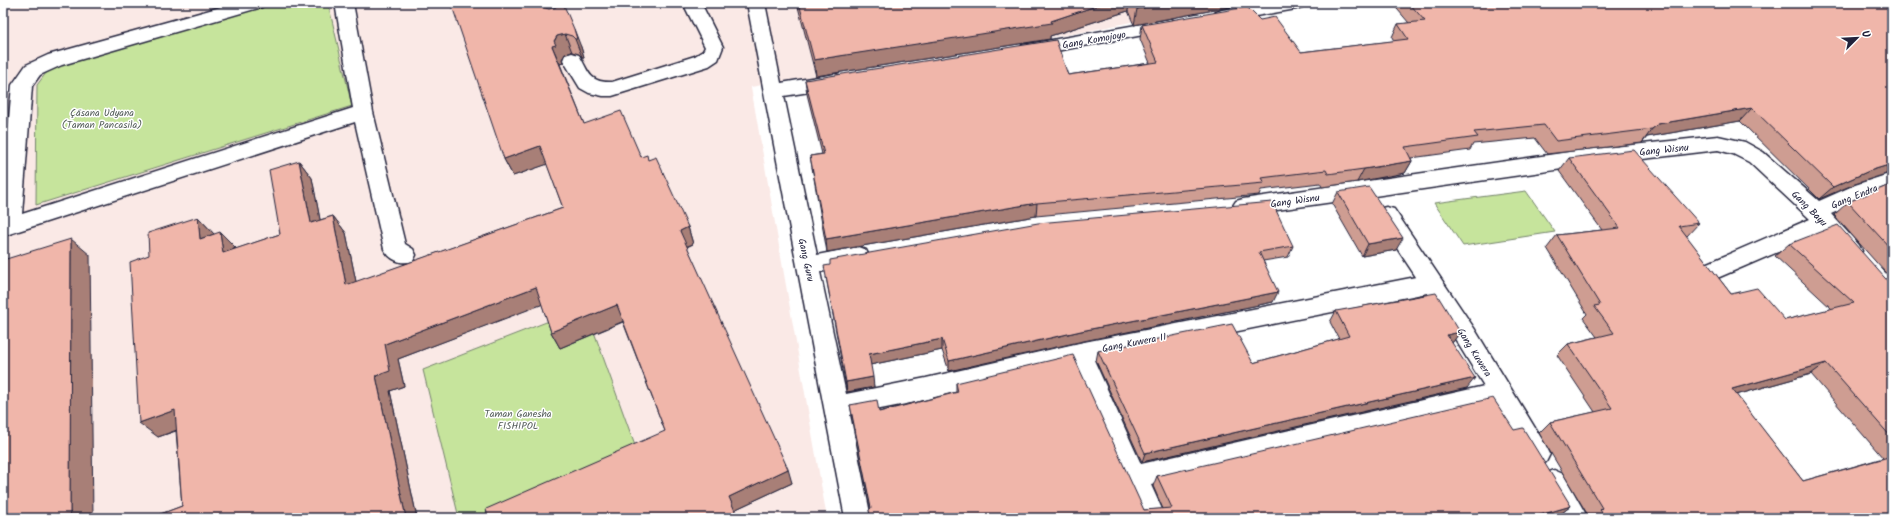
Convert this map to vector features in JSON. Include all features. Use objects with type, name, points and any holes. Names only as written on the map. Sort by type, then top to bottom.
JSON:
[{"type":"street","points":[[256,3],[56,60],[33,70],[22,85],[7,227],[363,112]]},
{"type":"street","points":[[344,3],[363,112],[395,249],[405,255]]},
{"type":"street","points":[[551,3],[556,20]]},
{"type":"street","points":[[572,60],[586,84],[597,90],[612,89],[702,61],[711,55],[714,47],[692,3]]},
{"type":"street","name":"Gang Guru","points":[[756,3],[858,518]]},
{"type":"street","name":"Gang Komojoyo","points":[[1009,53],[1194,21],[1261,6],[1296,3]]},
{"type":"street","points":[[773,91],[852,79]]},
{"type":"street","name":"Gang Wisnu","points":[[1223,208],[1270,204],[1576,159],[1718,143],[1738,147],[1756,157]]},
{"type":"street","name":"Gang Bayu","points":[[1756,157],[1821,216],[1866,269]]},
{"type":"street","name":"Gang Endra","points":[[1707,273],[1821,216],[1862,190],[1892,181]]},
{"type":"street","name":"Gang Kuwera","points":[[1370,190],[1432,283],[1491,376],[1499,393],[1575,518]]},
{"type":"street","points":[[808,266],[876,252]]},
{"type":"street","name":"Gang Kuwera II","points":[[836,407],[926,389],[1079,353],[1432,283]]},
{"type":"street","points":[[1079,353],[1152,518]]},
{"type":"street","points":[[1134,477],[1499,393]]},
{"type":"shaded area","points":[[3,3],[1223,3],[1073,34],[751,87],[827,518],[3,518]]},
{"type":"green space","name":"Çāsana Udyana (Taman Pancasila)","points":[[277,3],[328,3],[352,106],[36,205],[37,85],[46,73],[63,63]]},
{"type":"green space","points":[[1526,191],[1555,232],[1463,246],[1434,203]]},
{"type":"green space","name":"Taman Ganesha FISHIPOL","points":[[585,307],[638,454],[489,518],[459,518],[423,370]]},
{"type":"building","points":[[451,3],[534,3],[536,6],[541,4],[542,7],[549,9],[556,7],[558,3],[563,3],[577,39],[565,34],[557,36],[554,41],[556,45],[552,46],[584,124],[621,111],[641,157],[647,155],[648,160],[656,157],[688,227],[680,231],[788,469],[729,497],[738,518],[488,518],[486,509],[665,431],[617,305],[551,332],[536,287],[385,344],[390,371],[376,376],[406,518],[186,518],[185,514],[183,518],[150,518],[182,506],[175,410],[139,423],[130,262],[149,255],[148,233],[198,217],[200,239],[220,232],[223,253],[280,234],[269,170],[299,161],[311,223],[333,216],[346,285],[563,208],[540,146],[504,159]]},
{"type":"building","points":[[799,3],[1105,3],[1051,21],[1052,23],[814,60]]},
{"type":"building","points":[[1134,3],[1169,3],[1137,9]]},
{"type":"building","points":[[1409,3],[1892,3],[1892,164],[1869,171],[1833,187],[1752,108],[1658,124],[1652,129],[1556,141],[1544,125],[1474,132],[1478,137],[1405,147],[1412,161],[1364,169],[1328,174],[1326,170],[1261,178],[1264,183],[1037,203],[826,239],[810,156],[824,154],[805,80],[1056,40],[1068,75],[1158,62],[1142,25],[1247,7],[1260,20],[1275,17],[1301,52],[1408,39],[1398,24],[1425,21]]},
{"type":"building","points":[[1634,150],[1699,223],[1679,226],[1731,294],[1757,288],[1785,320],[1854,303],[1789,244],[1838,225],[1892,286],[1892,438],[1826,363],[1732,389],[1803,481],[1892,456],[1892,518],[1606,518],[1600,510],[1602,508],[1550,422],[1612,408],[1568,344],[1614,333],[1594,306],[1600,305],[1557,235],[1620,228],[1569,158]]},
{"type":"building","points":[[1892,184],[1892,250],[1848,202]]},
{"type":"building","points":[[1369,187],[1403,238],[1368,244],[1338,192]]},
{"type":"building","points":[[1272,202],[1293,246],[1259,252],[1278,292],[1081,331],[949,361],[942,339],[869,354],[873,377],[846,382],[824,266],[830,265],[830,260],[1038,223]]},
{"type":"building","points":[[71,239],[70,518],[3,518],[3,260]]},
{"type":"building","points":[[1436,293],[1460,332],[1447,335],[1475,378],[1145,453],[1098,351],[1232,324],[1253,363],[1349,336],[1336,311]]},
{"type":"building","points":[[1073,355],[1144,510],[1172,508],[1157,476],[1493,398],[1514,430],[1523,428],[1571,506],[1530,518],[864,518],[870,515],[869,510],[871,508],[850,405],[877,400],[879,412],[958,392],[956,383]]}]
